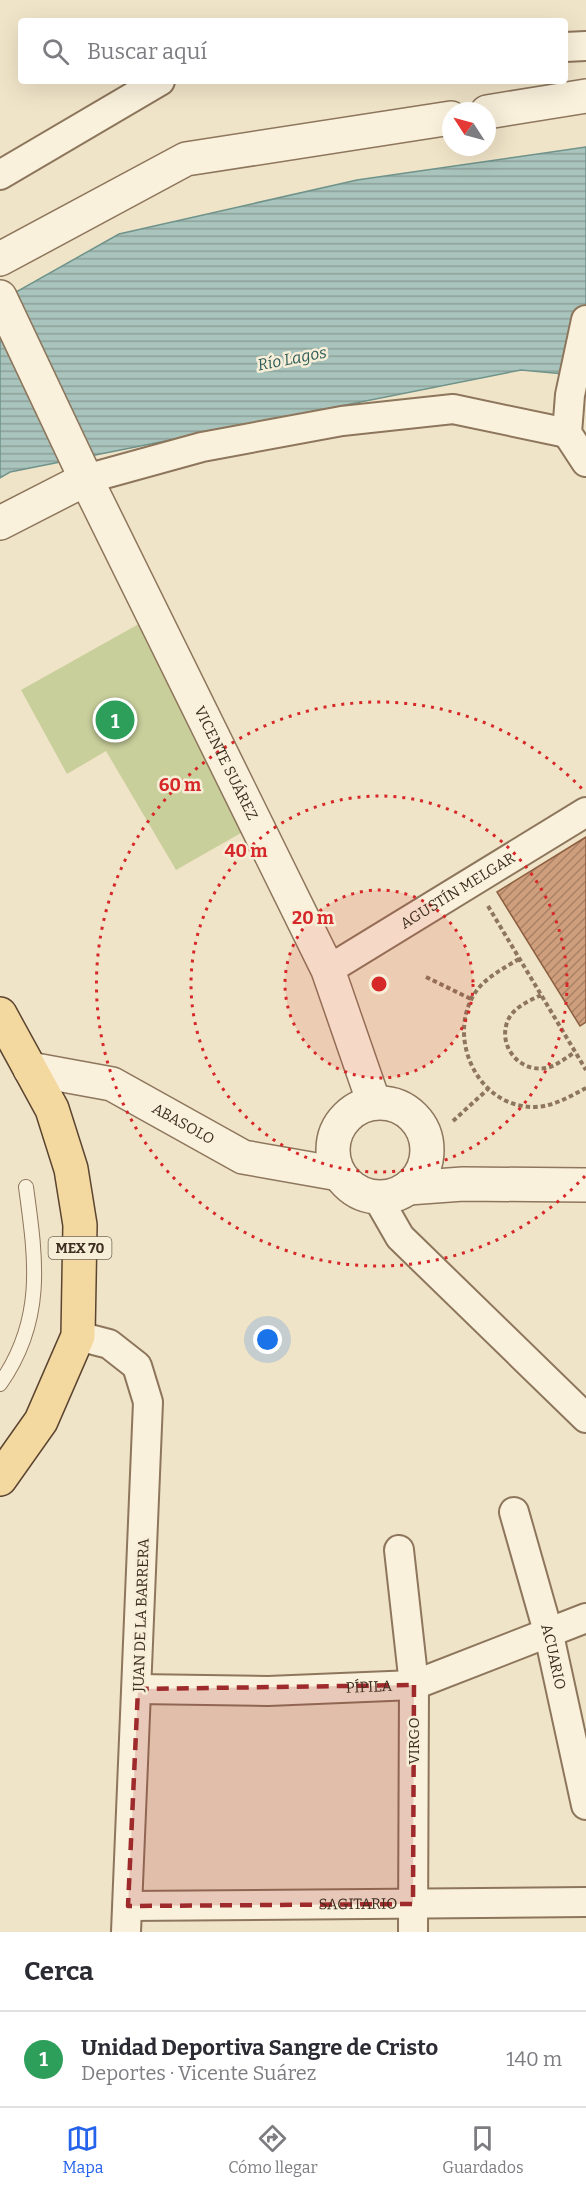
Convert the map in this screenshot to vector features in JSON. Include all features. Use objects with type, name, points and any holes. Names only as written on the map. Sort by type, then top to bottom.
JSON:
[{"type":"main road","name":"MEX 70","points":[[0,1479],[40,1421],[78,1336],[80,1225],[71,1169],[52,1109],[3,1027]]},
{"type":"street","points":[[568,47],[586,46]]},
{"type":"street","points":[[0,175],[155,84]]},
{"type":"street","points":[[496,111],[586,96]]},
{"type":"street","points":[[0,260],[186,159],[442,119]]},
{"type":"street","name":"VICENTE SUÁREZ","points":[[0,297],[82,470],[328,970],[374,1103]]},
{"type":"street","points":[[586,320],[570,395],[567,433],[586,462]]},
{"type":"street","points":[[0,523],[82,470],[342,421],[453,409],[567,433]]},
{"type":"street","name":"AGUSTÍN MELGAR","points":[[328,970],[586,812]]},
{"type":"street","name":"ABASOLO","points":[[30,1069],[112,1084],[243,1157],[339,1174]]},
{"type":"street","points":[[374,1103],[389,1103],[404,1109],[415,1118],[424,1131],[427,1146],[426,1162],[419,1177],[408,1188],[394,1195],[377,1197],[363,1194],[349,1186],[339,1174],[333,1159],[333,1144],[338,1129],[352,1112],[374,1103]]},
{"type":"street","points":[[408,1188],[463,1184],[586,1185]]},
{"type":"street","points":[[377,1197],[400,1237],[586,1418]]},
{"type":"street","name":"JUAN DE LA BARRERA","points":[[78,1336],[109,1344],[137,1366],[148,1402],[127,1919]]},
{"type":"street","name":"ACUARIO","points":[[514,1512],[549,1635],[586,1805]]},
{"type":"street","name":"VIRGO","points":[[399,1550],[414,1685],[413,1932]]},
{"type":"street","name":"PÍPILA","points":[[138,1689],[268,1691],[414,1685],[549,1635],[586,1618]]},
{"type":"street","name":"SAGITARIO","points":[[127,1919],[413,1904],[586,1902]]},
{"type":"lane","points":[[0,1384],[14,1364],[33,1309],[35,1251],[26,1187]]},
{"type":"path","points":[[497,922],[586,1070]]},
{"type":"path","points":[[519,959],[486,980],[471,999],[464,1023],[464,1047],[473,1070],[488,1089],[510,1102],[533,1107],[558,1103],[586,1088]]},
{"type":"path","points":[[426,977],[471,999]]},
{"type":"path","points":[[541,995],[515,1010],[508,1020],[506,1042],[510,1052],[526,1066],[536,1068],[547,1068],[575,1052]]},
{"type":"path","points":[[453,1121],[488,1089]]},
{"type":"highlighted area","points":[[414,1685],[413,1904],[128,1906],[138,1689]]},
{"type":"green space","points":[[144,621],[248,829],[176,870],[106,751],[67,774],[21,690]]},
{"type":"water","name":"Río Lagos","points":[[586,147],[586,376],[521,370],[10,472],[0,478],[0,301],[119,234],[357,180]]},
{"type":"building","points":[[586,837],[586,1022],[580,1026],[497,892]]},
{"type":"place","name":"Unidad Deportiva Sangre de Cristo","points":[[115,720]]}]
